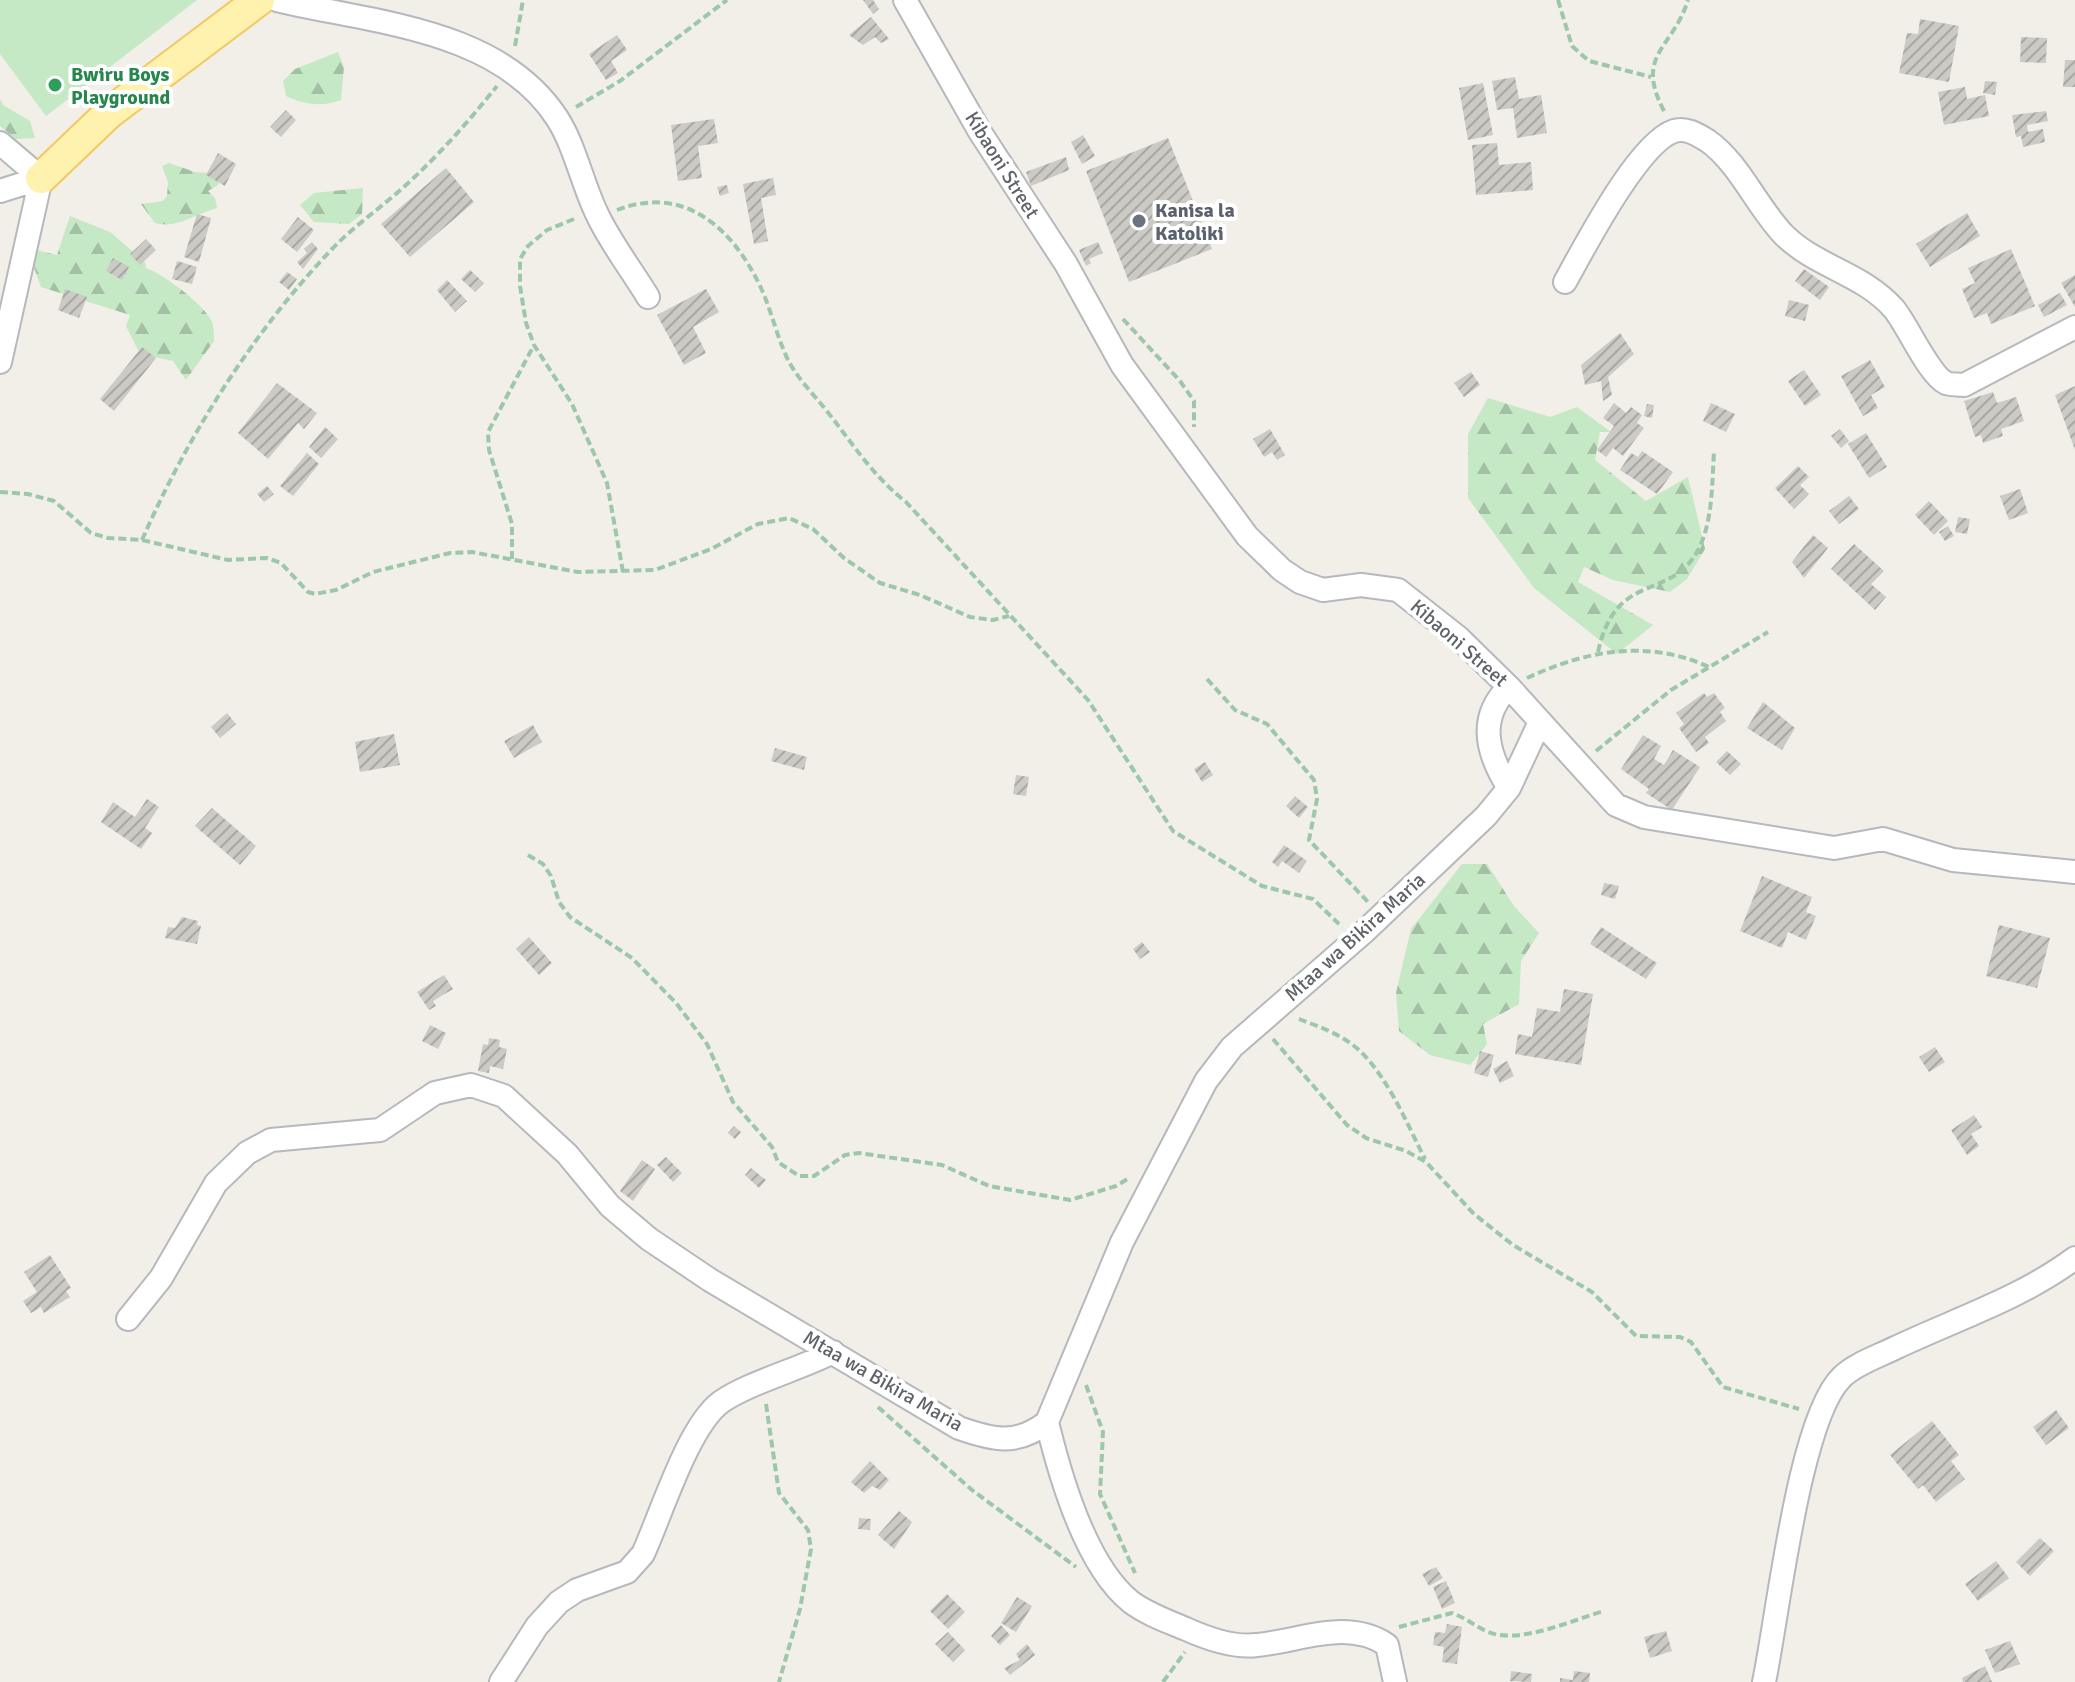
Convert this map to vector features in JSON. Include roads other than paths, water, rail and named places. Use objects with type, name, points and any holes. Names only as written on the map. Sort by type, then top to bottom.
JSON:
[{"type":"main road","points":[[41,178],[109,113],[259,0]]},
{"type":"street","points":[[277,0],[404,27],[479,53],[510,70],[557,118],[598,217],[648,297]]},
{"type":"street","name":"Kibaoni Street","points":[[905,0],[980,132],[1086,299],[1122,365],[1247,536],[1282,570],[1300,582],[1323,590],[1361,585],[1398,590],[1459,638],[1509,687],[1616,805],[1644,817],[1834,848],[1883,839],[1953,860],[2075,872]]},
{"type":"street","points":[[1565,282],[1633,171],[1656,142],[1674,131],[1688,130],[1709,142],[1785,236],[1809,256],[1881,294],[1901,317],[1936,376],[1947,384],[1964,385],[2075,327]]},
{"type":"street","points":[[0,143],[41,178]]},
{"type":"street","points":[[0,191],[41,178]]},
{"type":"street","points":[[0,362],[41,178]]},
{"type":"street","points":[[1509,687],[1492,710],[1487,737],[1489,754],[1509,788]]},
{"type":"street","name":"Mtaa wa Bikira Maria","points":[[128,1319],[161,1278],[216,1183],[247,1153],[271,1140],[380,1130],[435,1093],[471,1085],[504,1096],[545,1132],[628,1224],[710,1280],[959,1428],[983,1436],[1011,1439],[1031,1435],[1047,1422],[1079,1339],[1165,1156],[1206,1081],[1232,1047],[1364,932],[1486,816],[1509,788],[1540,722]]},
{"type":"street","points":[[1764,1682],[1807,1453],[1819,1412],[1842,1376],[1920,1336],[2045,1280],[2075,1258]]},
{"type":"street","points":[[501,1682],[537,1626],[559,1602],[577,1590],[627,1572],[643,1554],[706,1416],[740,1391],[833,1352]]},
{"type":"street","points":[[1047,1422],[1067,1491],[1091,1548],[1114,1585],[1145,1610],[1198,1634],[1252,1646],[1325,1632],[1357,1632],[1387,1645],[1395,1682]]},
{"type":"place","name":"Bwiru Boys Playground","points":[[55,85]]},
{"type":"place","name":"Kanisa la Katoliki","points":[[1139,221]]}]
